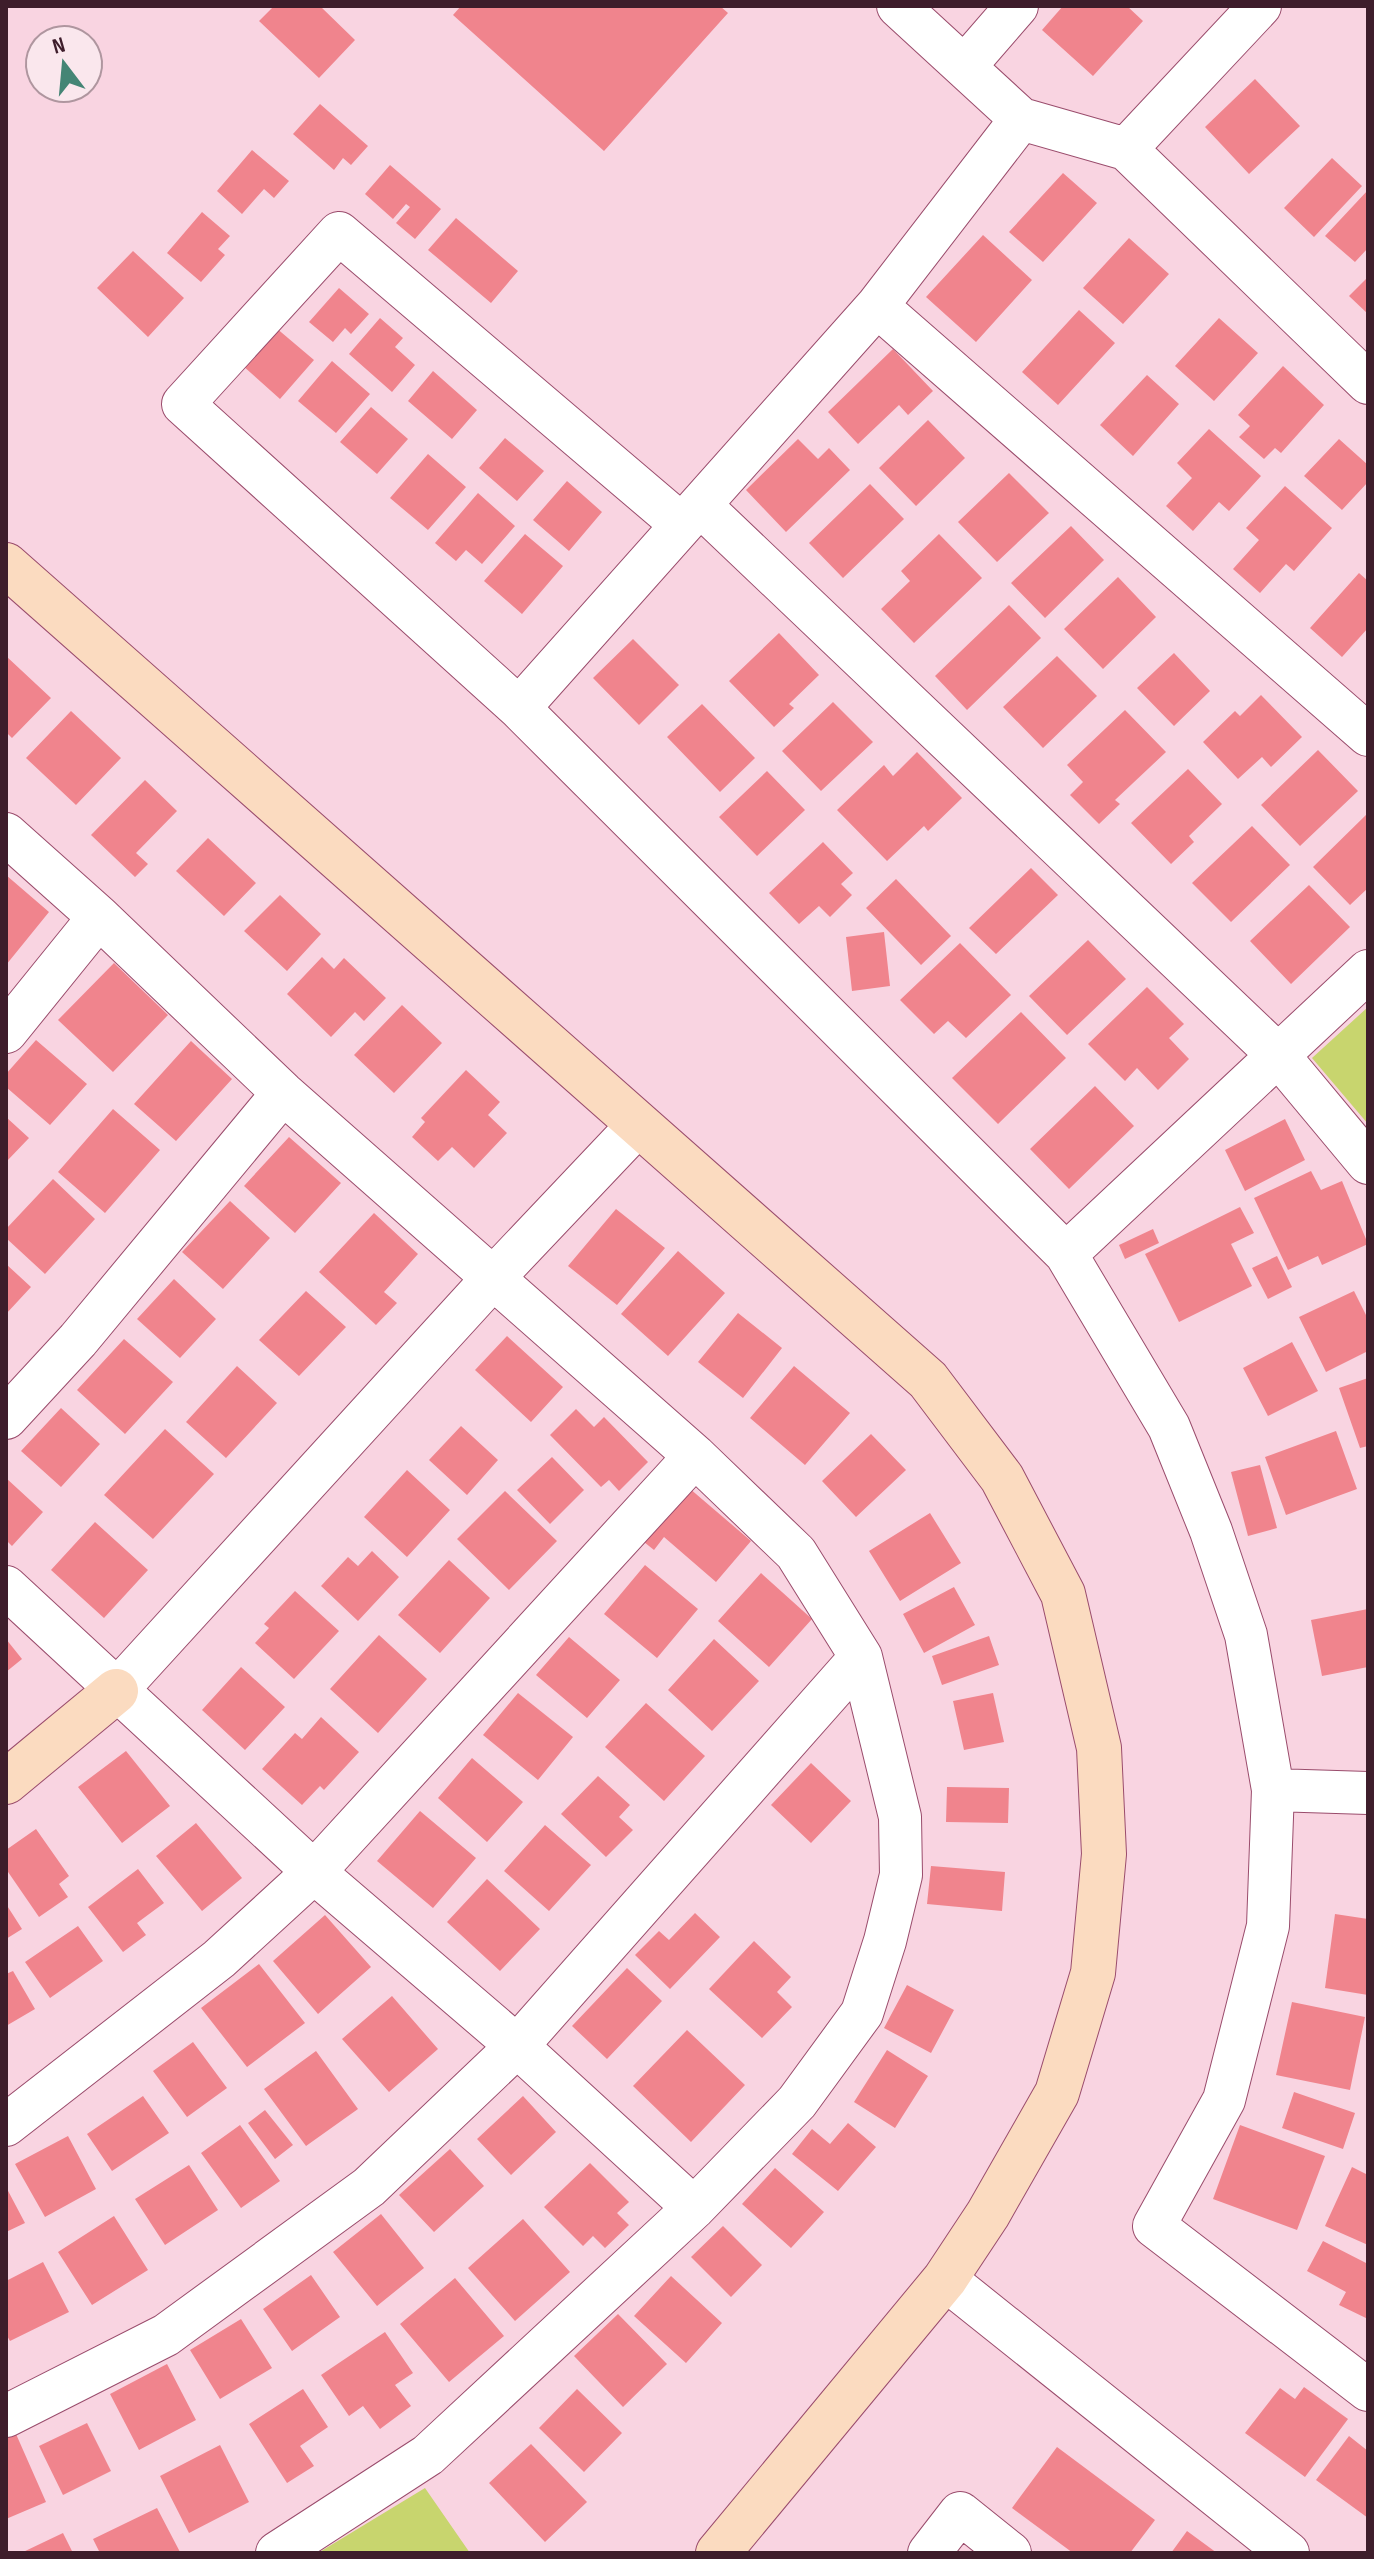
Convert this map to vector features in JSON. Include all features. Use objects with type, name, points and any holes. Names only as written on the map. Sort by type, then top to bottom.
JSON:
[{"type":"street","points":[[898,6],[1021,119],[1126,149],[1368,383]]},
{"type":"street","points":[[965,66],[1017,6]]},
{"type":"street","points":[[1126,149],[1260,6]]},
{"type":"street","points":[[519,708],[877,306],[1021,119]]},
{"type":"street","points":[[1368,1163],[1278,1055],[691,515],[339,233],[183,404],[519,708],[1066,1254],[1169,1427],[1211,1531],[1246,1635],[1273,1790],[1268,1926],[1224,2100],[1154,2226],[1368,2390]]},
{"type":"street","points":[[877,306],[1368,735]]},
{"type":"street","points":[[6,565],[928,1380],[1002,1478],[1063,1594],[1099,1748],[1104,1854],[1093,1973],[1057,2093],[988,2214],[945,2279],[718,2553]]},
{"type":"street","points":[[6,834],[99,917],[283,1093],[695,1456],[796,1553],[861,1657],[900,1817],[901,1875],[885,1941],[862,2013],[797,2102],[694,2208],[428,2455],[277,2553]]},
{"type":"street","points":[[6,1032],[99,917]]},
{"type":"street","points":[[1066,1254],[1368,971]]},
{"type":"street","points":[[6,1418],[78,1340],[283,1093]]},
{"type":"street","points":[[6,1782],[116,1691],[494,1277],[638,1125]]},
{"type":"street","points":[[6,2125],[219,1959],[314,1872],[695,1456]]},
{"type":"street","points":[[6,1587],[314,1872],[517,2046],[694,2208]]},
{"type":"street","points":[[6,2416],[166,2335],[369,2187],[517,2046],[861,1657]]},
{"type":"street","points":[[1273,1790],[1368,1793]]},
{"type":"street","points":[[945,2279],[1288,2553]]},
{"type":"street","points":[[929,2553],[960,2513],[1010,2553]]},
{"type":"green space","points":[[1368,1007],[1368,1124],[1312,1058]]},
{"type":"green space","points":[[425,2488],[470,2553],[318,2553]]},
{"type":"building","points":[[274,6],[320,6],[355,40],[319,78],[259,21]]},
{"type":"building","points":[[461,6],[720,6],[728,13],[604,151],[453,15]]},
{"type":"building","points":[[1063,6],[1127,6],[1143,21],[1093,76],[1042,30]]},
{"type":"building","points":[[1255,79],[1300,126],[1249,174],[1205,127]]},
{"type":"building","points":[[320,104],[368,146],[351,165],[343,158],[334,170],[293,134]]},
{"type":"building","points":[[252,150],[289,181],[274,198],[264,189],[242,214],[217,191]]},
{"type":"building","points":[[1332,158],[1362,186],[1314,237],[1284,208]]},
{"type":"building","points":[[390,165],[441,209],[415,239],[396,223],[410,207],[406,204],[393,219],[365,194]]},
{"type":"building","points":[[1063,173],[1097,203],[1043,262],[1009,232]]},
{"type":"building","points":[[1368,190],[1368,248],[1355,262],[1325,236]]},
{"type":"building","points":[[202,212],[230,236],[218,249],[225,255],[201,282],[167,253]]},
{"type":"building","points":[[456,218],[518,271],[491,303],[428,250]]},
{"type":"building","points":[[983,235],[1032,280],[976,342],[926,297]]},
{"type":"building","points":[[1129,238],[1169,274],[1123,324],[1083,288]]},
{"type":"building","points":[[133,251],[184,298],[148,337],[97,288]]},
{"type":"building","points":[[1368,277],[1368,314],[1349,296]]},
{"type":"building","points":[[339,288],[369,314],[351,334],[345,328],[333,342],[309,322]]},
{"type":"building","points":[[1079,310],[1115,343],[1058,405],[1022,372]]},
{"type":"building","points":[[380,318],[403,338],[395,347],[415,365],[392,392],[349,354]]},
{"type":"building","points":[[1219,318],[1258,353],[1214,401],[1175,366]]},
{"type":"building","points":[[275,327],[314,360],[280,399],[242,365]]},
{"type":"building","points":[[893,349],[933,391],[908,415],[899,405],[858,444],[828,412]]},
{"type":"building","points":[[332,361],[370,394],[336,433],[298,401]]},
{"type":"building","points":[[1283,366],[1324,405],[1281,453],[1275,448],[1264,459],[1239,437],[1250,426],[1238,415]]},
{"type":"building","points":[[433,371],[477,410],[452,439],[408,401]]},
{"type":"building","points":[[1147,375],[1179,404],[1133,456],[1100,425]]},
{"type":"building","points":[[371,407],[408,439],[377,474],[340,442]]},
{"type":"building","points":[[928,420],[965,458],[916,506],[879,468]]},
{"type":"building","points":[[1209,429],[1261,476],[1229,511],[1219,502],[1193,531],[1166,506],[1192,478],[1177,463]]},
{"type":"building","points":[[505,438],[544,471],[517,501],[479,468]]},
{"type":"building","points":[[798,439],[818,459],[829,448],[850,470],[786,532],[746,490]]},
{"type":"building","points":[[1339,439],[1368,465],[1368,482],[1342,510],[1304,476]]},
{"type":"building","points":[[428,454],[466,487],[428,530],[390,498]]},
{"type":"building","points":[[1009,473],[1049,513],[997,562],[958,522]]},
{"type":"building","points":[[567,481],[602,512],[569,551],[533,520]]},
{"type":"building","points":[[870,484],[904,519],[843,578],[809,543]]},
{"type":"building","points":[[1285,486],[1332,528],[1294,571],[1286,564],[1260,593],[1233,569],[1259,540],[1246,528]]},
{"type":"building","points":[[478,493],[515,526],[482,564],[466,550],[456,561],[435,543]]},
{"type":"building","points":[[1071,526],[1104,560],[1045,618],[1011,583]]},
{"type":"building","points":[[525,534],[563,566],[522,614],[484,581]]},
{"type":"building","points":[[939,534],[982,578],[914,643],[881,609],[910,581],[901,571]]},
{"type":"building","points":[[1359,573],[1368,581],[1368,628],[1342,657],[1310,628]]},
{"type":"building","points":[[1118,577],[1156,617],[1103,669],[1064,629]]},
{"type":"building","points":[[1009,605],[1041,638],[967,710],[935,676]]},
{"type":"building","points":[[779,633],[819,675],[789,704],[794,708],[774,727],[729,681]]},
{"type":"building","points":[[633,639],[679,685],[639,725],[593,678]]},
{"type":"building","points":[[1174,653],[1210,691],[1174,726],[1137,688]]},
{"type":"building","points":[[6,656],[51,698],[12,738],[6,732]]},
{"type":"building","points":[[1057,656],[1097,696],[1043,748],[1003,707]]},
{"type":"building","points":[[1261,695],[1302,737],[1271,767],[1262,757],[1238,779],[1203,742],[1235,711],[1240,716]]},
{"type":"building","points":[[833,702],[873,742],[821,791],[782,751]]},
{"type":"building","points":[[702,704],[755,758],[720,792],[667,737]]},
{"type":"building","points":[[1125,710],[1166,752],[1115,800],[1120,804],[1099,824],[1070,795],[1083,782],[1067,765]]},
{"type":"building","points":[[71,711],[121,758],[76,805],[26,758]]},
{"type":"building","points":[[1318,750],[1358,791],[1300,846],[1261,805]]},
{"type":"building","points":[[917,752],[962,798],[928,831],[924,826],[887,861],[837,810],[884,765],[893,776]]},
{"type":"building","points":[[1188,769],[1222,804],[1189,836],[1194,842],[1171,864],[1131,823]]},
{"type":"building","points":[[767,771],[805,810],[757,856],[719,817]]},
{"type":"building","points":[[145,780],[177,811],[136,853],[148,864],[135,877],[91,835]]},
{"type":"building","points":[[1368,813],[1368,888],[1350,905],[1313,867]]},
{"type":"building","points":[[1252,826],[1290,865],[1231,922],[1192,883]]},
{"type":"building","points":[[208,838],[256,883],[224,916],[176,871]]},
{"type":"building","points":[[823,842],[853,873],[841,884],[852,895],[830,917],[819,906],[799,924],[769,893]]},
{"type":"building","points":[[1031,868],[1058,895],[996,954],[969,928]]},
{"type":"building","points":[[6,875],[49,912],[6,965]]},
{"type":"building","points":[[896,879],[951,936],[921,965],[866,908]]},
{"type":"building","points":[[1309,885],[1350,927],[1291,984],[1250,941]]},
{"type":"building","points":[[280,895],[321,934],[287,971],[244,931]]},
{"type":"building","points":[[884,932],[890,986],[852,991],[846,937]]},
{"type":"building","points":[[1088,940],[1126,979],[1067,1035],[1029,996]]},
{"type":"building","points":[[960,943],[1011,995],[966,1038],[948,1021],[934,1034],[900,1000]]},
{"type":"building","points":[[322,957],[334,969],[344,958],[386,998],[364,1021],[355,1012],[331,1037],[287,994]]},
{"type":"building","points":[[114,963],[168,1015],[113,1072],[58,1020]]},
{"type":"building","points":[[1147,987],[1184,1024],[1169,1038],[1189,1059],[1158,1090],[1137,1068],[1125,1081],[1088,1044]]},
{"type":"building","points":[[402,1005],[442,1043],[394,1093],[354,1055]]},
{"type":"building","points":[[1021,1012],[1066,1058],[998,1124],[952,1078]]},
{"type":"building","points":[[36,1040],[87,1084],[50,1125],[6,1087],[6,1074]]},
{"type":"building","points":[[191,1041],[232,1079],[176,1141],[134,1104]]},
{"type":"building","points":[[466,1070],[500,1102],[488,1115],[507,1133],[474,1168],[452,1147],[438,1161],[412,1137],[425,1122],[421,1118]]},
{"type":"building","points":[[1095,1086],[1134,1126],[1069,1189],[1030,1149]]},
{"type":"building","points":[[113,1109],[160,1150],[105,1213],[58,1172]]},
{"type":"building","points":[[6,1117],[29,1138],[6,1162]]},
{"type":"building","points":[[1285,1119],[1305,1160],[1245,1191],[1225,1150]]},
{"type":"building","points":[[289,1137],[341,1183],[295,1233],[244,1186]]},
{"type":"building","points":[[1311,1171],[1321,1190],[1342,1181],[1368,1244],[1322,1265],[1318,1256],[1288,1270],[1254,1198]]},
{"type":"building","points":[[53,1179],[95,1219],[45,1274],[6,1238],[6,1229]]},
{"type":"building","points":[[230,1201],[270,1238],[223,1289],[182,1252]]},
{"type":"building","points":[[1240,1207],[1254,1233],[1231,1244],[1252,1286],[1179,1322],[1145,1254]]},
{"type":"building","points":[[616,1209],[665,1248],[617,1305],[568,1266]]},
{"type":"building","points":[[374,1213],[418,1254],[384,1292],[397,1303],[376,1325],[319,1272]]},
{"type":"building","points":[[1153,1229],[1159,1243],[1125,1259],[1119,1245]]},
{"type":"building","points":[[678,1251],[725,1293],[668,1356],[621,1314]]},
{"type":"building","points":[[1277,1256],[1292,1287],[1268,1299],[1252,1268]]},
{"type":"building","points":[[6,1264],[31,1287],[6,1314]]},
{"type":"building","points":[[174,1279],[216,1319],[180,1358],[137,1319]]},
{"type":"building","points":[[306,1291],[346,1327],[299,1376],[259,1340]]},
{"type":"building","points":[[1354,1291],[1368,1319],[1368,1351],[1326,1372],[1299,1317]]},
{"type":"building","points":[[738,1313],[782,1348],[743,1398],[698,1362]]},
{"type":"building","points":[[507,1336],[563,1387],[531,1422],[475,1370]]},
{"type":"building","points":[[124,1339],[173,1382],[125,1434],[77,1390]]},
{"type":"building","points":[[1292,1342],[1318,1391],[1268,1416],[1243,1368]]},
{"type":"building","points":[[237,1366],[277,1403],[226,1458],[186,1422]]},
{"type":"building","points":[[794,1366],[850,1413],[805,1465],[750,1418]]},
{"type":"building","points":[[1368,1378],[1368,1446],[1360,1448],[1339,1388]]},
{"type":"building","points":[[61,1408],[100,1444],[61,1487],[21,1451]]},
{"type":"building","points":[[576,1409],[594,1427],[604,1417],[648,1462],[619,1491],[609,1480],[601,1487],[550,1435]]},
{"type":"building","points":[[461,1426],[498,1460],[467,1495],[429,1460]]},
{"type":"building","points":[[165,1429],[214,1474],[153,1539],[104,1495]]},
{"type":"building","points":[[1336,1431],[1357,1489],[1286,1515],[1265,1457]]},
{"type":"building","points":[[871,1434],[906,1470],[856,1517],[822,1481]]},
{"type":"building","points":[[552,1457],[584,1490],[550,1524],[517,1490]]},
{"type":"building","points":[[1260,1465],[1277,1528],[1248,1536],[1231,1472]]},
{"type":"building","points":[[407,1470],[450,1510],[407,1557],[364,1517]]},
{"type":"building","points":[[6,1478],[43,1512],[12,1546],[6,1540]]},
{"type":"building","points":[[689,1488],[751,1541],[716,1582],[664,1537],[654,1550],[644,1542]]},
{"type":"building","points":[[505,1491],[557,1541],[509,1590],[457,1539]]},
{"type":"building","points":[[930,1513],[961,1563],[900,1601],[869,1551]]},
{"type":"building","points":[[95,1522],[148,1570],[104,1618],[51,1570]]},
{"type":"building","points":[[372,1551],[399,1577],[358,1621],[321,1586],[348,1557],[358,1566]]},
{"type":"building","points":[[449,1560],[490,1598],[440,1653],[398,1615]]},
{"type":"building","points":[[645,1565],[698,1609],[657,1658],[604,1614]]},
{"type":"building","points":[[761,1573],[812,1619],[769,1667],[718,1621]]},
{"type":"building","points":[[954,1587],[975,1625],[924,1653],[903,1614]]},
{"type":"building","points":[[295,1591],[339,1631],[294,1679],[255,1643],[269,1628],[264,1624]]},
{"type":"building","points":[[1368,1609],[1368,1667],[1322,1676],[1311,1620]]},
{"type":"building","points":[[379,1635],[427,1679],[378,1733],[330,1689]]},
{"type":"building","points":[[989,1636],[999,1665],[942,1685],[932,1656]]},
{"type":"building","points":[[569,1637],[620,1680],[587,1718],[536,1675]]},
{"type":"building","points":[[6,1639],[22,1659],[6,1672]]},
{"type":"building","points":[[714,1639],[759,1681],[712,1731],[668,1690]]},
{"type":"building","points":[[241,1667],[285,1707],[245,1750],[202,1710]]},
{"type":"building","points":[[518,1693],[573,1737],[538,1780],[483,1735]]},
{"type":"building","points":[[993,1693],[1004,1742],[964,1750],[953,1701]]},
{"type":"building","points":[[646,1703],[705,1756],[664,1801],[605,1747]]},
{"type":"building","points":[[321,1717],[359,1752],[324,1790],[320,1786],[302,1805],[262,1769],[295,1733],[302,1739]]},
{"type":"building","points":[[126,1751],[170,1806],[122,1843],[78,1787]]},
{"type":"building","points":[[472,1758],[523,1802],[487,1842],[438,1798]]},
{"type":"building","points":[[811,1763],[851,1801],[811,1843],[771,1805]]},
{"type":"building","points":[[598,1776],[630,1805],[619,1817],[633,1830],[606,1857],[561,1814]]},
{"type":"building","points":[[947,1787],[1009,1788],[1008,1823],[946,1822]]},
{"type":"building","points":[[420,1811],[476,1858],[433,1908],[377,1861]]},
{"type":"building","points":[[196,1823],[242,1878],[202,1911],[156,1856]]},
{"type":"building","points":[[545,1825],[591,1865],[549,1911],[504,1871]]},
{"type":"building","points":[[36,1829],[69,1876],[59,1884],[68,1897],[39,1917],[6,1869],[6,1850]]},
{"type":"building","points":[[931,1866],[1005,1872],[1002,1911],[927,1904]]},
{"type":"building","points":[[138,1869],[164,1903],[137,1923],[146,1935],[123,1952],[88,1907]]},
{"type":"building","points":[[487,1879],[540,1929],[500,1971],[447,1922]]},
{"type":"building","points":[[6,1904],[22,1929],[6,1939]]},
{"type":"building","points":[[695,1913],[720,1937],[670,1989],[635,1955],[659,1931],[669,1940]]},
{"type":"building","points":[[1335,1914],[1368,1919],[1368,1995],[1325,1988]]},
{"type":"building","points":[[325,1915],[371,1967],[318,2014],[273,1961]]},
{"type":"building","points":[[78,1926],[103,1961],[50,1998],[25,1962]]},
{"type":"building","points":[[754,1941],[791,1977],[777,1992],[792,2007],[762,2038],[709,1989]]},
{"type":"building","points":[[259,1964],[305,2023],[247,2067],[201,2008]]},
{"type":"building","points":[[627,1968],[662,2001],[607,2059],[572,2026]]},
{"type":"building","points":[[13,1971],[35,2009],[6,2026],[6,1974]]},
{"type":"building","points":[[907,1985],[954,2010],[931,2053],[884,2028]]},
{"type":"building","points":[[392,1996],[438,2049],[389,2092],[342,2039]]},
{"type":"building","points":[[1292,2002],[1365,2017],[1350,2090],[1276,2075]]},
{"type":"building","points":[[687,2030],[745,2085],[691,2142],[633,2086]]},
{"type":"building","points":[[193,2042],[227,2088],[187,2117],[153,2071]]},
{"type":"building","points":[[887,2050],[928,2076],[895,2128],[854,2102]]},
{"type":"building","points":[[316,2051],[358,2109],[306,2146],[264,2089]]},
{"type":"building","points":[[1294,2092],[1355,2113],[1343,2149],[1282,2128]]},
{"type":"building","points":[[143,2096],[169,2133],[112,2171],[87,2134]]},
{"type":"building","points":[[523,2096],[556,2132],[511,2175],[477,2139]]},
{"type":"building","points":[[265,2110],[293,2145],[275,2159],[248,2123]]},
{"type":"building","points":[[848,2123],[876,2147],[838,2191],[792,2154],[812,2129],[830,2144]]},
{"type":"building","points":[[240,2125],[280,2181],[241,2208],[201,2153]]},
{"type":"building","points":[[1240,2125],[1325,2156],[1297,2230],[1213,2199]]},
{"type":"building","points":[[68,2136],[96,2189],[45,2217],[15,2164]]},
{"type":"building","points":[[450,2149],[484,2186],[434,2232],[399,2195]]},
{"type":"building","points":[[590,2163],[629,2202],[617,2213],[629,2225],[605,2248],[593,2236],[583,2246],[544,2207]]},
{"type":"building","points":[[189,2165],[218,2210],[165,2245],[135,2199]]},
{"type":"building","points":[[1352,2167],[1368,2175],[1368,2245],[1325,2226]]},
{"type":"building","points":[[775,2168],[824,2212],[791,2248],[742,2204]]},
{"type":"building","points":[[6,2187],[25,2223],[6,2232]]},
{"type":"building","points":[[381,2214],[424,2268],[377,2306],[333,2252]]},
{"type":"building","points":[[114,2216],[148,2270],[92,2305],[58,2252]]},
{"type":"building","points":[[523,2219],[570,2272],[515,2321],[468,2268]]},
{"type":"building","points":[[723,2226],[762,2265],[731,2297],[691,2257]]},
{"type":"building","points":[[1323,2241],[1368,2264],[1368,2319],[1339,2305],[1346,2292],[1307,2271]]},
{"type":"building","points":[[43,2262],[69,2312],[10,2341],[6,2334],[6,2281]]},
{"type":"building","points":[[311,2275],[340,2317],[292,2351],[263,2309]]},
{"type":"building","points":[[671,2276],[722,2323],[686,2363],[634,2316]]},
{"type":"building","points":[[455,2278],[504,2336],[449,2382],[400,2324]]},
{"type":"building","points":[[618,2314],[667,2364],[623,2407],[574,2356]]},
{"type":"building","points":[[241,2319],[272,2368],[220,2399],[190,2350]]},
{"type":"building","points":[[385,2332],[413,2373],[395,2385],[411,2406],[380,2429],[363,2406],[349,2416],[321,2375]]},
{"type":"building","points":[[167,2364],[196,2420],[139,2450],[110,2394]]},
{"type":"building","points":[[1304,2387],[1348,2419],[1305,2477],[1245,2433],[1280,2388],[1295,2399]]},
{"type":"building","points":[[303,2389],[328,2427],[300,2446],[314,2466],[287,2483],[249,2424]]},
{"type":"building","points":[[577,2389],[622,2433],[584,2472],[539,2428]]},
{"type":"building","points":[[87,2423],[111,2471],[63,2495],[39,2446]]},
{"type":"building","points":[[16,2434],[46,2502],[6,2519],[6,2438]]},
{"type":"building","points":[[1349,2436],[1368,2451],[1368,2518],[1316,2480]]},
{"type":"building","points":[[531,2444],[587,2502],[545,2542],[489,2483]]},
{"type":"building","points":[[220,2445],[249,2502],[189,2533],[160,2476]]},
{"type":"building","points":[[1057,2447],[1155,2520],[1130,2553],[1073,2553],[1012,2508]]},
{"type":"building","points":[[157,2508],[180,2552],[100,2553],[93,2539]]},
{"type":"building","points":[[1187,2531],[1217,2553],[1171,2553]]},
{"type":"building","points":[[63,2533],[73,2553],[21,2553]]}]
